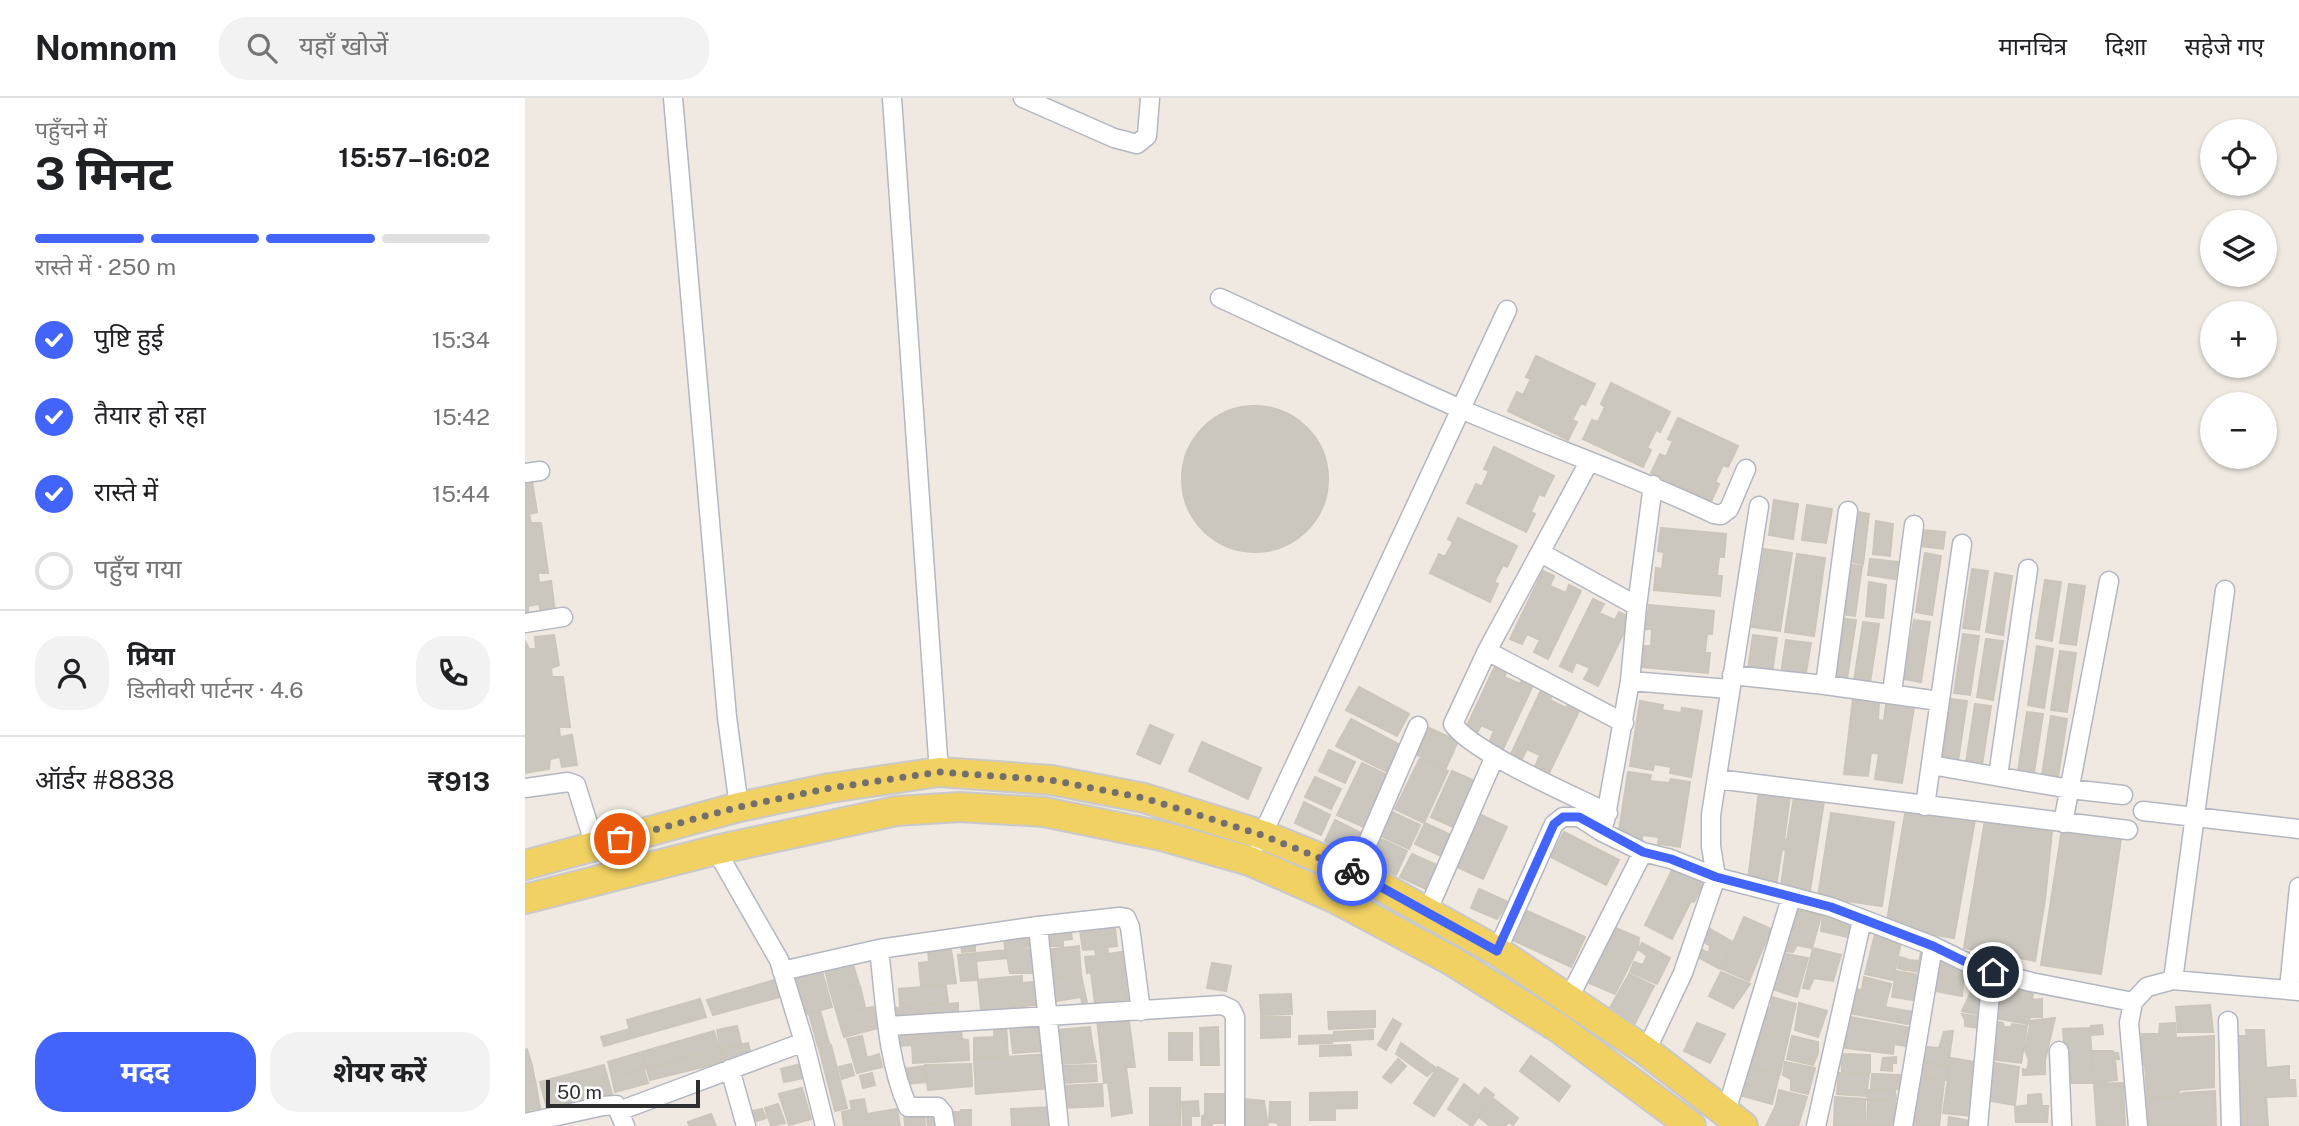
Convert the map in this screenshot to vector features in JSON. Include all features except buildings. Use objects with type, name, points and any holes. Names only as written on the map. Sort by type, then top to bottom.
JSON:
[{"type":"main road","points":[[525,865],[739,807],[830,788],[939,772],[1051,780],[1144,798],[1262,835],[1355,872],[1497,951],[1646,1051],[1734,1119]]},
{"type":"main road","points":[[525,899],[716,850],[896,811],[960,807],[1044,812],[1162,836],[1249,861],[1334,898],[1452,961],[1560,1030],[1691,1126]]},
{"type":"street","points":[[673,98],[727,717],[739,807]]},
{"type":"street","points":[[892,98],[939,772]]},
{"type":"street","points":[[1023,98],[1114,138],[1136,144],[1147,136],[1150,98]]},
{"type":"street","points":[[1220,298],[1462,409],[1589,462],[1653,485],[1714,514],[1721,515],[1729,509],[1746,469]]},
{"type":"street","points":[[1249,861],[1507,310]]},
{"type":"street","points":[[1589,462],[1487,651],[1458,708],[1453,724],[1460,735],[1495,756],[1608,813]]},
{"type":"street","points":[[1602,832],[1608,813],[1624,723],[1653,485]]},
{"type":"street","points":[[1646,1051],[1683,973],[1716,877],[1711,846],[1711,814],[1759,506]]},
{"type":"street","points":[[1825,685],[1848,511]]},
{"type":"street","points":[[1892,693],[1914,525]]},
{"type":"street","points":[[1926,806],[1962,544]]},
{"type":"street","points":[[1541,554],[1637,606]]},
{"type":"street","points":[[1998,776],[2028,569]]},
{"type":"street","points":[[2063,823],[2109,581]]},
{"type":"street","points":[[2172,980],[2225,590]]},
{"type":"street","points":[[525,623],[563,617]]},
{"type":"street","points":[[1487,651],[1624,723]]},
{"type":"street","points":[[1630,681],[1825,685],[1939,701]]},
{"type":"street","points":[[1355,872],[1418,726]]},
{"type":"street","points":[[1427,912],[1495,756]]},
{"type":"street","points":[[1931,765],[2070,789],[2123,795]]},
{"type":"street","points":[[1717,779],[2128,830]]},
{"type":"street","points":[[525,788],[568,782],[576,785],[594,846]]},
{"type":"street","points":[[2143,811],[2299,829]]},
{"type":"street","points":[[1497,951],[1554,824],[1563,817],[1579,817],[1602,832],[1643,852],[1671,859],[1716,877],[1831,907],[1933,946],[1976,967],[2031,982],[2133,1002]]},
{"type":"street","points":[[716,850],[779,960],[804,1042],[825,1126]]},
{"type":"street","points":[[1569,998],[1643,852]]},
{"type":"street","points":[[2138,1126],[2129,1023],[2133,1002],[2147,987],[2172,980],[2294,990],[2299,887]]},
{"type":"street","points":[[1734,1119],[1791,898]]},
{"type":"street","points":[[782,971],[879,949],[1119,917],[1126,918],[1130,927],[1141,1011]]},
{"type":"street","points":[[1816,1126],[1862,920]]},
{"type":"street","points":[[1038,926],[1059,1126]]},
{"type":"street","points":[[1903,1126],[1933,946]]},
{"type":"street","points":[[879,949],[900,1090],[908,1107],[937,1107],[943,1113],[945,1126]]},
{"type":"street","points":[[1978,1126],[1993,972]]},
{"type":"street","points":[[889,1026],[1222,1005],[1231,1009],[1234,1017],[1235,1126]]},
{"type":"street","points":[[2228,1021],[2231,1126]]},
{"type":"street","points":[[525,1123],[616,1105],[622,1118],[730,1069],[804,1042]]},
{"type":"street","points":[[2059,1051],[2062,1126]]},
{"type":"street","points":[[730,1069],[746,1126]]},
{"type":"way so far","points":[[620,839],[739,807],[830,788],[939,772],[1051,780],[1144,798],[1262,835],[1352,871]]},
{"type":"route","points":[[1352,871],[1497,951],[1554,824],[1563,817],[1579,817],[1602,832],[1643,852],[1671,859],[1716,877],[1831,907],[1993,972]]}]
